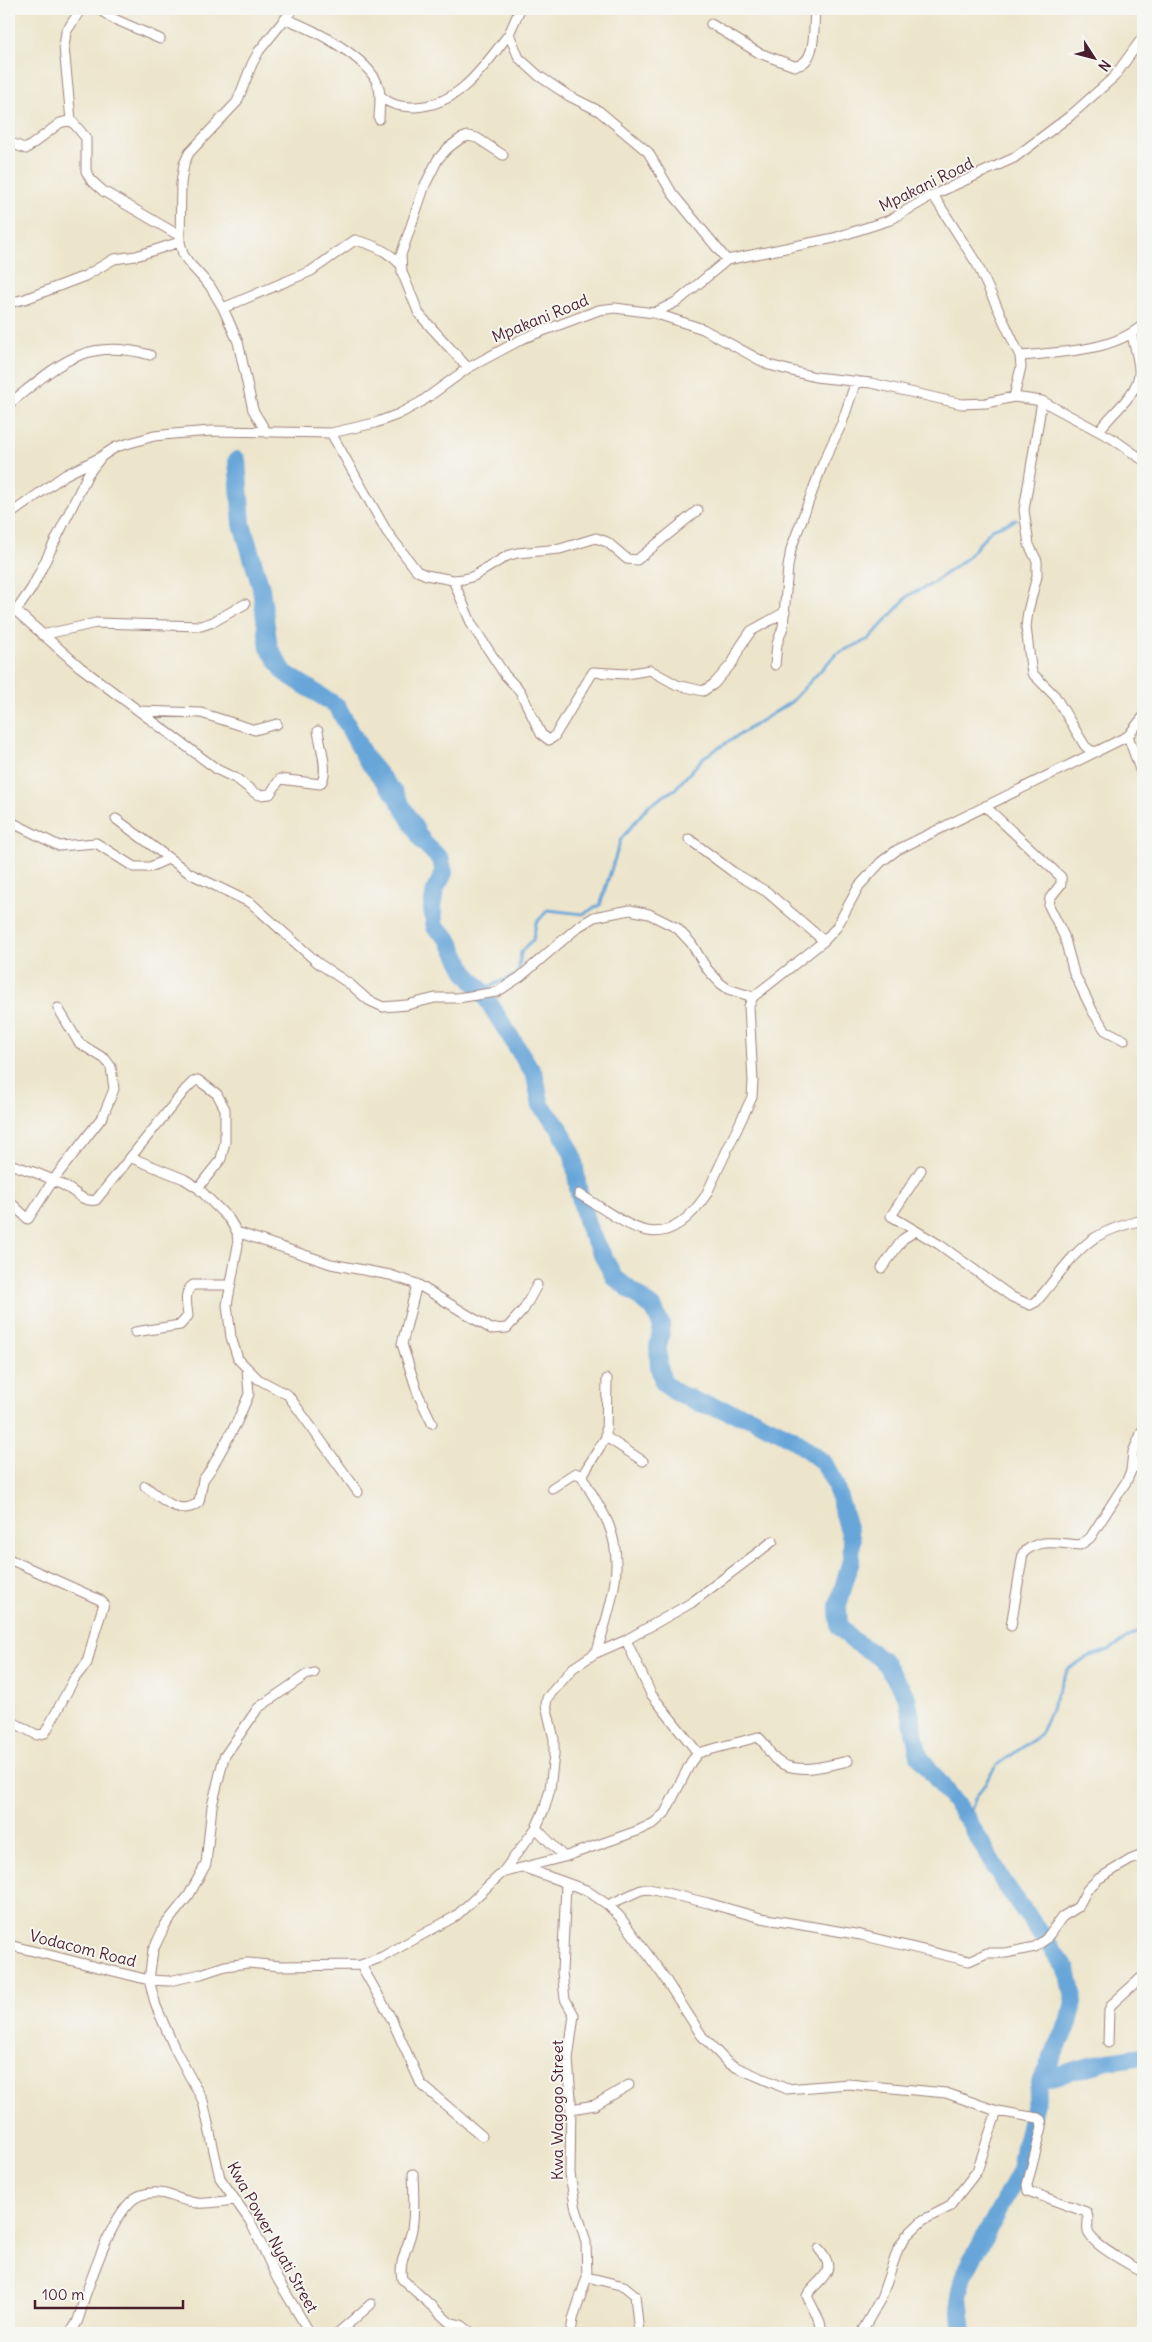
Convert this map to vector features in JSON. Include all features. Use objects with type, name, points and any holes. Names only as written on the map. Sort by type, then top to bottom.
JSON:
[{"type":"street","points":[[81,9],[64,39],[71,120],[86,138],[85,164],[91,180],[114,198],[150,219],[170,228],[180,239]]},
{"type":"street","points":[[98,9],[112,18],[160,39]]},
{"type":"street","points":[[267,433],[253,410],[238,342],[223,308],[210,286],[189,264],[180,239],[180,190],[184,164],[196,144],[225,117],[237,102],[259,51],[293,9]]},
{"type":"street","points":[[380,95],[386,102],[404,107],[421,106],[454,96],[474,77],[509,34],[520,9]]},
{"type":"street","points":[[711,24],[759,53],[794,66],[799,66],[807,59],[812,50],[815,9]]},
{"type":"street","points":[[286,19],[327,38],[369,69],[379,86],[379,119]]},
{"type":"street","points":[[509,34],[519,58],[539,76],[569,96],[599,111],[648,152],[672,193],[727,260]]},
{"type":"street","name":"Mpakani Road","points":[[12,611],[32,588],[88,474],[102,456],[116,447],[154,436],[212,432],[331,433],[375,423],[400,414],[421,402],[468,368],[524,338],[599,310],[615,308],[654,313],[678,300],[727,260],[834,238],[890,220],[933,195],[1014,158],[1070,116],[1114,78],[1143,37]]},
{"type":"street","points":[[9,142],[26,148],[60,123],[71,120]]},
{"type":"street","points":[[400,264],[404,243],[425,185],[438,160],[448,148],[460,139],[468,136],[477,138],[503,155]]},
{"type":"street","points":[[933,195],[977,264],[1020,356],[1022,367],[1014,397]]},
{"type":"street","points":[[9,303],[25,299],[85,276],[114,259],[136,256],[180,239]]},
{"type":"street","points":[[223,308],[311,271],[355,240],[379,248],[392,255],[400,264],[419,314],[468,368]]},
{"type":"street","points":[[654,313],[703,329],[769,365],[815,377],[908,390],[962,404],[986,403],[1014,397],[1042,401],[1099,431],[1143,460]]},
{"type":"street","points":[[1020,356],[1085,349],[1132,335],[1143,325]]},
{"type":"street","points":[[1099,431],[1109,417],[1130,395],[1136,384],[1139,372],[1132,335]]},
{"type":"street","points":[[9,404],[75,355],[90,351],[127,348],[150,355]]},
{"type":"street","points":[[775,665],[776,650],[783,627],[791,549],[823,463],[842,423],[856,382]]},
{"type":"street","points":[[1042,401],[1024,510],[1029,546],[1037,561],[1038,576],[1028,611],[1026,627],[1032,673],[1055,696],[1085,746],[1097,752]]},
{"type":"street","points":[[331,433],[375,514],[417,571],[426,575],[453,580],[474,576],[498,560],[517,552],[560,549],[596,538],[606,542],[627,560],[637,560],[698,510]]},
{"type":"street","points":[[9,515],[65,475],[102,456]]},
{"type":"street","points":[[453,580],[472,625],[505,675],[520,691],[542,734],[549,740],[554,737],[593,672],[626,674],[650,670],[677,685],[694,691],[703,691],[714,684],[733,662],[751,631],[785,612]]},
{"type":"street","points":[[42,635],[96,623],[201,626],[213,622],[245,604]]},
{"type":"street","points":[[12,611],[139,711],[218,770],[237,779],[260,795],[270,794],[280,779],[320,784],[323,782],[326,775],[318,732]]},
{"type":"street","points":[[139,711],[201,713],[255,730],[277,724]]},
{"type":"street","points":[[579,1194],[641,1231],[654,1232],[666,1230],[682,1223],[697,1208],[714,1180],[752,1097],[754,1081],[749,1006],[753,998],[824,941],[839,922],[859,886],[881,862],[897,850],[1128,736],[1143,717]]},
{"type":"street","points":[[1128,736],[1143,778]]},
{"type":"street","points":[[985,806],[1061,877],[1061,884],[1050,898],[1049,906],[1064,936],[1074,973],[1093,1012],[1105,1030],[1124,1040]]},
{"type":"street","points":[[116,819],[168,859],[212,885],[251,903],[318,964],[351,985],[376,1005],[396,1007],[435,998],[475,996],[497,992],[520,977],[578,927],[594,917],[630,910],[649,914],[677,928],[691,943],[707,969],[720,983],[728,989],[753,998]]},
{"type":"street","points":[[9,821],[59,846],[96,843],[134,867],[150,867],[168,859]]},
{"type":"street","points":[[689,839],[733,872],[767,892],[824,941]]},
{"type":"street","points":[[9,1202],[28,1219],[54,1179],[102,1116],[111,1099],[114,1083],[111,1067],[106,1059],[79,1043],[58,1008]]},
{"type":"street","points":[[9,1164],[54,1179],[83,1198],[90,1201],[96,1200],[132,1158],[185,1090],[198,1080],[217,1094],[224,1109],[225,1142],[221,1159],[198,1188]]},
{"type":"street","points":[[132,1158],[184,1179],[198,1188],[229,1219],[237,1232],[238,1245],[227,1305],[231,1337],[238,1359],[258,1379],[288,1395],[358,1492]]},
{"type":"street","points":[[921,1170],[891,1216],[914,1232],[940,1245],[1012,1297],[1030,1305],[1036,1302],[1076,1253],[1093,1239],[1109,1231],[1143,1220]]},
{"type":"street","points":[[237,1232],[332,1264],[390,1274],[417,1284],[491,1328],[507,1328],[524,1309],[537,1285]]},
{"type":"street","points":[[882,1268],[903,1239],[914,1232]]},
{"type":"street","points":[[417,1284],[402,1344],[418,1394],[432,1423]]},
{"type":"street","points":[[135,1332],[180,1325],[188,1316],[186,1296],[188,1288],[193,1285],[230,1285]]},
{"type":"street","points":[[145,1486],[176,1508],[191,1507],[200,1502],[203,1480],[233,1430],[249,1394],[247,1370]]},
{"type":"street","points":[[582,1476],[606,1437],[607,1379]]},
{"type":"street","points":[[1011,1626],[1023,1554],[1038,1543],[1049,1542],[1080,1545],[1085,1542],[1126,1482],[1132,1463],[1133,1452],[1143,1429]]},
{"type":"street","points":[[606,1437],[643,1462]]},
{"type":"street","points":[[1132,1463],[1143,1471]]},
{"type":"street","points":[[552,1488],[575,1473],[582,1476],[608,1522],[613,1539],[616,1560],[614,1593],[598,1648],[594,1654]]},
{"type":"street","points":[[314,1673],[306,1675],[258,1708],[224,1757],[212,1806],[206,1864],[189,1894],[165,1925],[153,1950],[149,1980],[169,1981],[201,1974],[225,1966],[248,1963],[280,1966],[362,1965],[382,1957],[456,1916],[502,1873],[536,1828],[550,1789],[554,1755],[554,1739],[546,1705],[547,1698],[573,1668],[594,1654],[626,1640],[691,1603],[773,1541]]},
{"type":"street","points":[[9,1559],[94,1597],[104,1604],[94,1632],[87,1663],[71,1684],[45,1733],[38,1735],[9,1720]]},
{"type":"street","points":[[626,1640],[651,1694],[698,1753]]},
{"type":"street","points":[[502,1873],[564,1856],[637,1831],[654,1822],[669,1807],[691,1762],[698,1753],[752,1737],[758,1737],[764,1742],[776,1760],[796,1768],[848,1761]]},
{"type":"street","points":[[536,1828],[564,1856]]},
{"type":"street","points":[[608,1905],[641,1890],[649,1889],[761,1918],[871,1937],[969,1961],[987,1953],[1006,1953],[1035,1947],[1046,1939],[1062,1918],[1078,1907],[1087,1890],[1098,1878],[1143,1855]]},
{"type":"street","points":[[525,1868],[566,1885],[586,1890],[620,1916],[662,1974],[702,2036],[733,2065],[787,2089],[848,2084],[946,2093],[997,2111],[1038,2118],[1041,2120],[1042,2127],[1027,2185],[1028,2191],[1086,2212],[1089,2218],[1089,2235],[1117,2257],[1143,2272]]},
{"type":"street","name":"Kwa Wagogo Street","points":[[566,1885],[562,1972],[565,1999],[574,2015],[568,2059],[572,2187],[586,2242],[587,2277],[573,2319],[571,2333]]},
{"type":"street","name":"Vodacom Road","points":[[9,1945],[149,1980]]},
{"type":"street","points":[[362,1965],[391,2018],[421,2084],[482,2136]]},
{"type":"street","points":[[1108,2043],[1109,2010],[1112,2004],[1143,1976]]},
{"type":"street","name":"Kwa Power Nyati Street","points":[[149,1980],[156,2006],[170,2039],[203,2101],[212,2137],[217,2170],[250,2221],[278,2280],[310,2333]]},
{"type":"street","points":[[571,2109],[595,2105],[629,2085]]},
{"type":"street","points":[[861,2333],[881,2298],[898,2249],[906,2236],[922,2220],[948,2207],[976,2170],[997,2111]]},
{"type":"street","points":[[413,2174],[414,2205],[412,2228],[400,2266],[402,2279],[449,2322],[462,2325],[472,2333]]},
{"type":"street","points":[[68,2333],[75,2327],[89,2286],[117,2222],[124,2208],[134,2198],[157,2192],[172,2194],[194,2202],[235,2200]]},
{"type":"street","points":[[819,2249],[827,2261],[825,2277],[807,2296],[820,2322],[822,2333]]},
{"type":"street","points":[[587,2277],[624,2286],[635,2295],[639,2333]]},
{"type":"street","points":[[338,2333],[370,2304]]},
{"type":"waterway","points":[[237,460],[242,524],[261,588],[269,648],[285,673],[337,706],[366,759],[395,794],[423,842],[441,860],[444,873],[435,890],[432,908],[435,927],[448,938],[466,973],[481,990],[535,1076],[541,1106],[559,1127],[573,1155],[579,1194],[588,1227],[614,1277],[654,1309],[662,1327],[658,1347],[659,1367],[663,1382],[675,1392],[700,1403],[749,1417],[792,1438],[824,1463],[835,1484],[852,1541],[851,1560],[838,1606],[839,1626],[852,1640],[882,1659],[907,1697],[919,1756],[968,1820],[1004,1883],[1067,1970],[1074,2002],[1069,2023],[1041,2080],[1024,2146],[1020,2171],[963,2277],[959,2296],[963,2333]]},
{"type":"waterway","points":[[481,990],[518,974],[521,952],[533,940],[536,923],[548,910],[583,914],[600,905],[621,839],[648,806],[675,789],[704,757],[791,702],[836,654],[869,639],[909,595],[930,585],[967,558],[992,529],[1016,520]]},
{"type":"waterway","points":[[968,1820],[975,1799],[996,1766],[1040,1735],[1068,1669],[1087,1657],[1109,1650],[1143,1628]]},
{"type":"waterway","points":[[1041,2080],[1108,2061],[1143,2056]]}]
